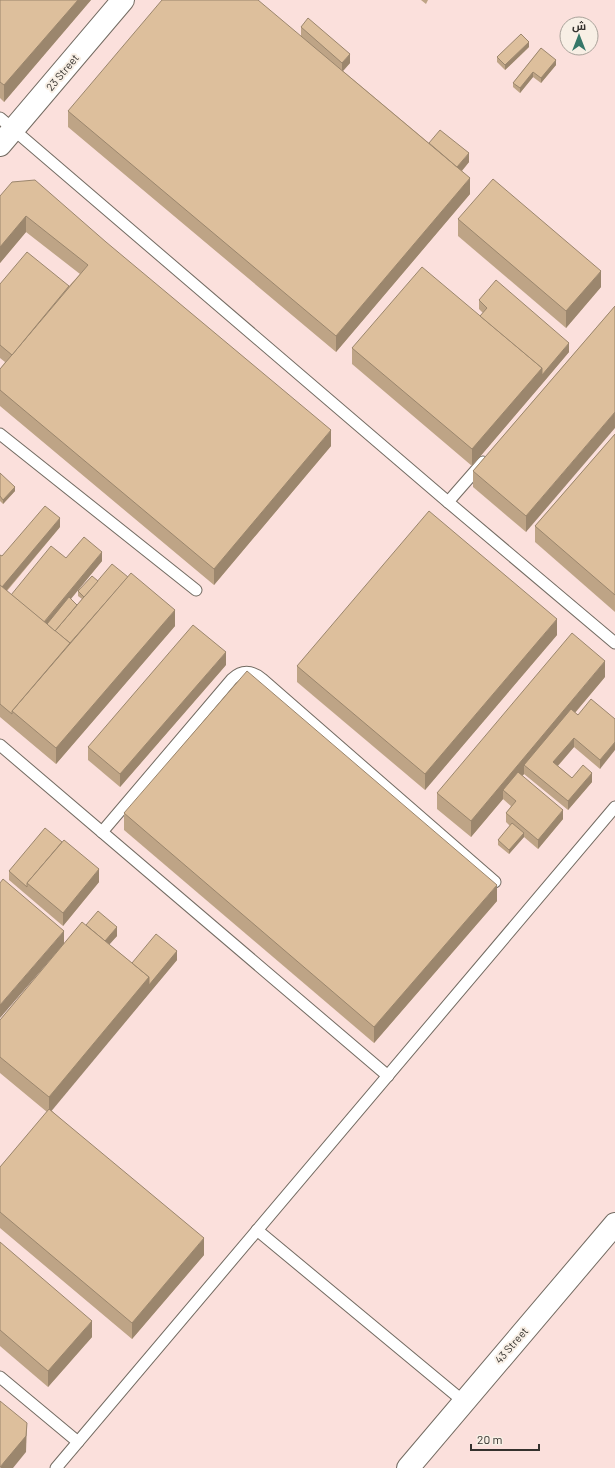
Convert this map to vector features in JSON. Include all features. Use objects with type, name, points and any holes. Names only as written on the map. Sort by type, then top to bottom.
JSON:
[{"type":"street","name":"23 Street","points":[[4,131],[123,0]]},
{"type":"street","name":"43 Street","points":[[408,1468],[615,1224]]},
{"type":"lane","points":[[4,131],[615,643]]},
{"type":"lane","points":[[0,434],[196,590]]},
{"type":"lane","points":[[448,502],[488,455]]},
{"type":"lane","points":[[102,832],[232,679],[237,674],[250,672],[257,674],[495,882]]},
{"type":"lane","points":[[0,745],[388,1076]]},
{"type":"lane","points":[[56,1468],[615,807]]},
{"type":"lane","points":[[257,1230],[464,1401]]},
{"type":"lane","points":[[0,1377],[78,1442]]},
{"type":"shaded area","points":[[0,0],[615,0],[615,1468],[0,1468]]},
{"type":"building","points":[[0,0],[78,0],[4,85],[0,82]]},
{"type":"building","points":[[162,0],[258,0],[470,178],[336,336],[68,111]]},
{"type":"building","points":[[308,18],[350,54],[342,63],[301,27]]},
{"type":"building","points":[[521,34],[529,42],[505,65],[497,57]]},
{"type":"building","points":[[541,48],[556,60],[541,78],[533,72],[520,88],[513,83]]},
{"type":"building","points":[[440,130],[469,153],[457,167],[429,143]]},
{"type":"building","points":[[493,179],[601,271],[566,311],[458,219]]},
{"type":"building","points":[[35,180],[106,242],[331,430],[214,569],[0,390],[0,369],[88,265],[26,216],[0,247],[0,196],[12,182]]},
{"type":"building","points":[[27,252],[69,286],[12,355],[0,345],[0,284]]},
{"type":"building","points":[[422,267],[542,368],[472,449],[352,348]]},
{"type":"building","points":[[496,280],[569,343],[542,375],[542,368],[480,316],[487,308],[479,300]]},
{"type":"building","points":[[615,306],[615,412],[526,516],[473,471]]},
{"type":"building","points":[[615,434],[615,595],[535,526]]},
{"type":"building","points":[[0,473],[15,487],[3,500],[0,496]]},
{"type":"building","points":[[45,506],[60,518],[2,587],[0,585],[0,555],[2,556]]},
{"type":"building","points":[[429,511],[557,619],[425,774],[297,666]]},
{"type":"building","points":[[84,537],[102,552],[44,622],[11,595],[51,546],[66,558]]},
{"type":"building","points":[[112,564],[128,577],[70,643],[55,631]]},
{"type":"building","points":[[131,573],[175,610],[56,748],[12,711]]},
{"type":"building","points":[[92,576],[98,581],[84,597],[78,591]]},
{"type":"building","points":[[0,585],[70,643],[12,711],[12,714],[0,704]]},
{"type":"building","points":[[69,597],[77,605],[55,631],[47,624]]},
{"type":"building","points":[[193,625],[226,652],[120,774],[88,747]]},
{"type":"building","points":[[572,633],[605,661],[471,821],[437,793]]},
{"type":"building","points":[[247,671],[497,885],[374,1027],[124,813]]},
{"type":"building","points":[[591,699],[615,719],[615,742],[600,760],[574,738],[553,762],[572,778],[583,765],[592,773],[568,801],[524,765],[571,709],[578,715]]},
{"type":"building","points":[[518,772],[563,810],[538,840],[506,813],[516,801],[503,790]]},
{"type":"building","points":[[512,823],[524,833],[509,850],[498,840]]},
{"type":"building","points":[[45,828],[62,842],[27,883],[27,887],[9,871]]},
{"type":"building","points":[[64,840],[99,869],[63,913],[27,883]]},
{"type":"building","points":[[3,879],[64,931],[0,1005],[0,883]]},
{"type":"building","points":[[98,911],[117,927],[105,941],[86,925]]},
{"type":"building","points":[[82,922],[149,977],[49,1097],[0,1057],[0,1020]]},
{"type":"building","points":[[156,934],[177,951],[149,985],[149,977],[132,963]]},
{"type":"building","points":[[49,1109],[204,1238],[132,1323],[0,1212],[0,1167]]},
{"type":"building","points":[[0,1242],[92,1321],[48,1371],[0,1330]]},
{"type":"building","points":[[0,1401],[27,1423],[26,1436],[0,1467]]}]
